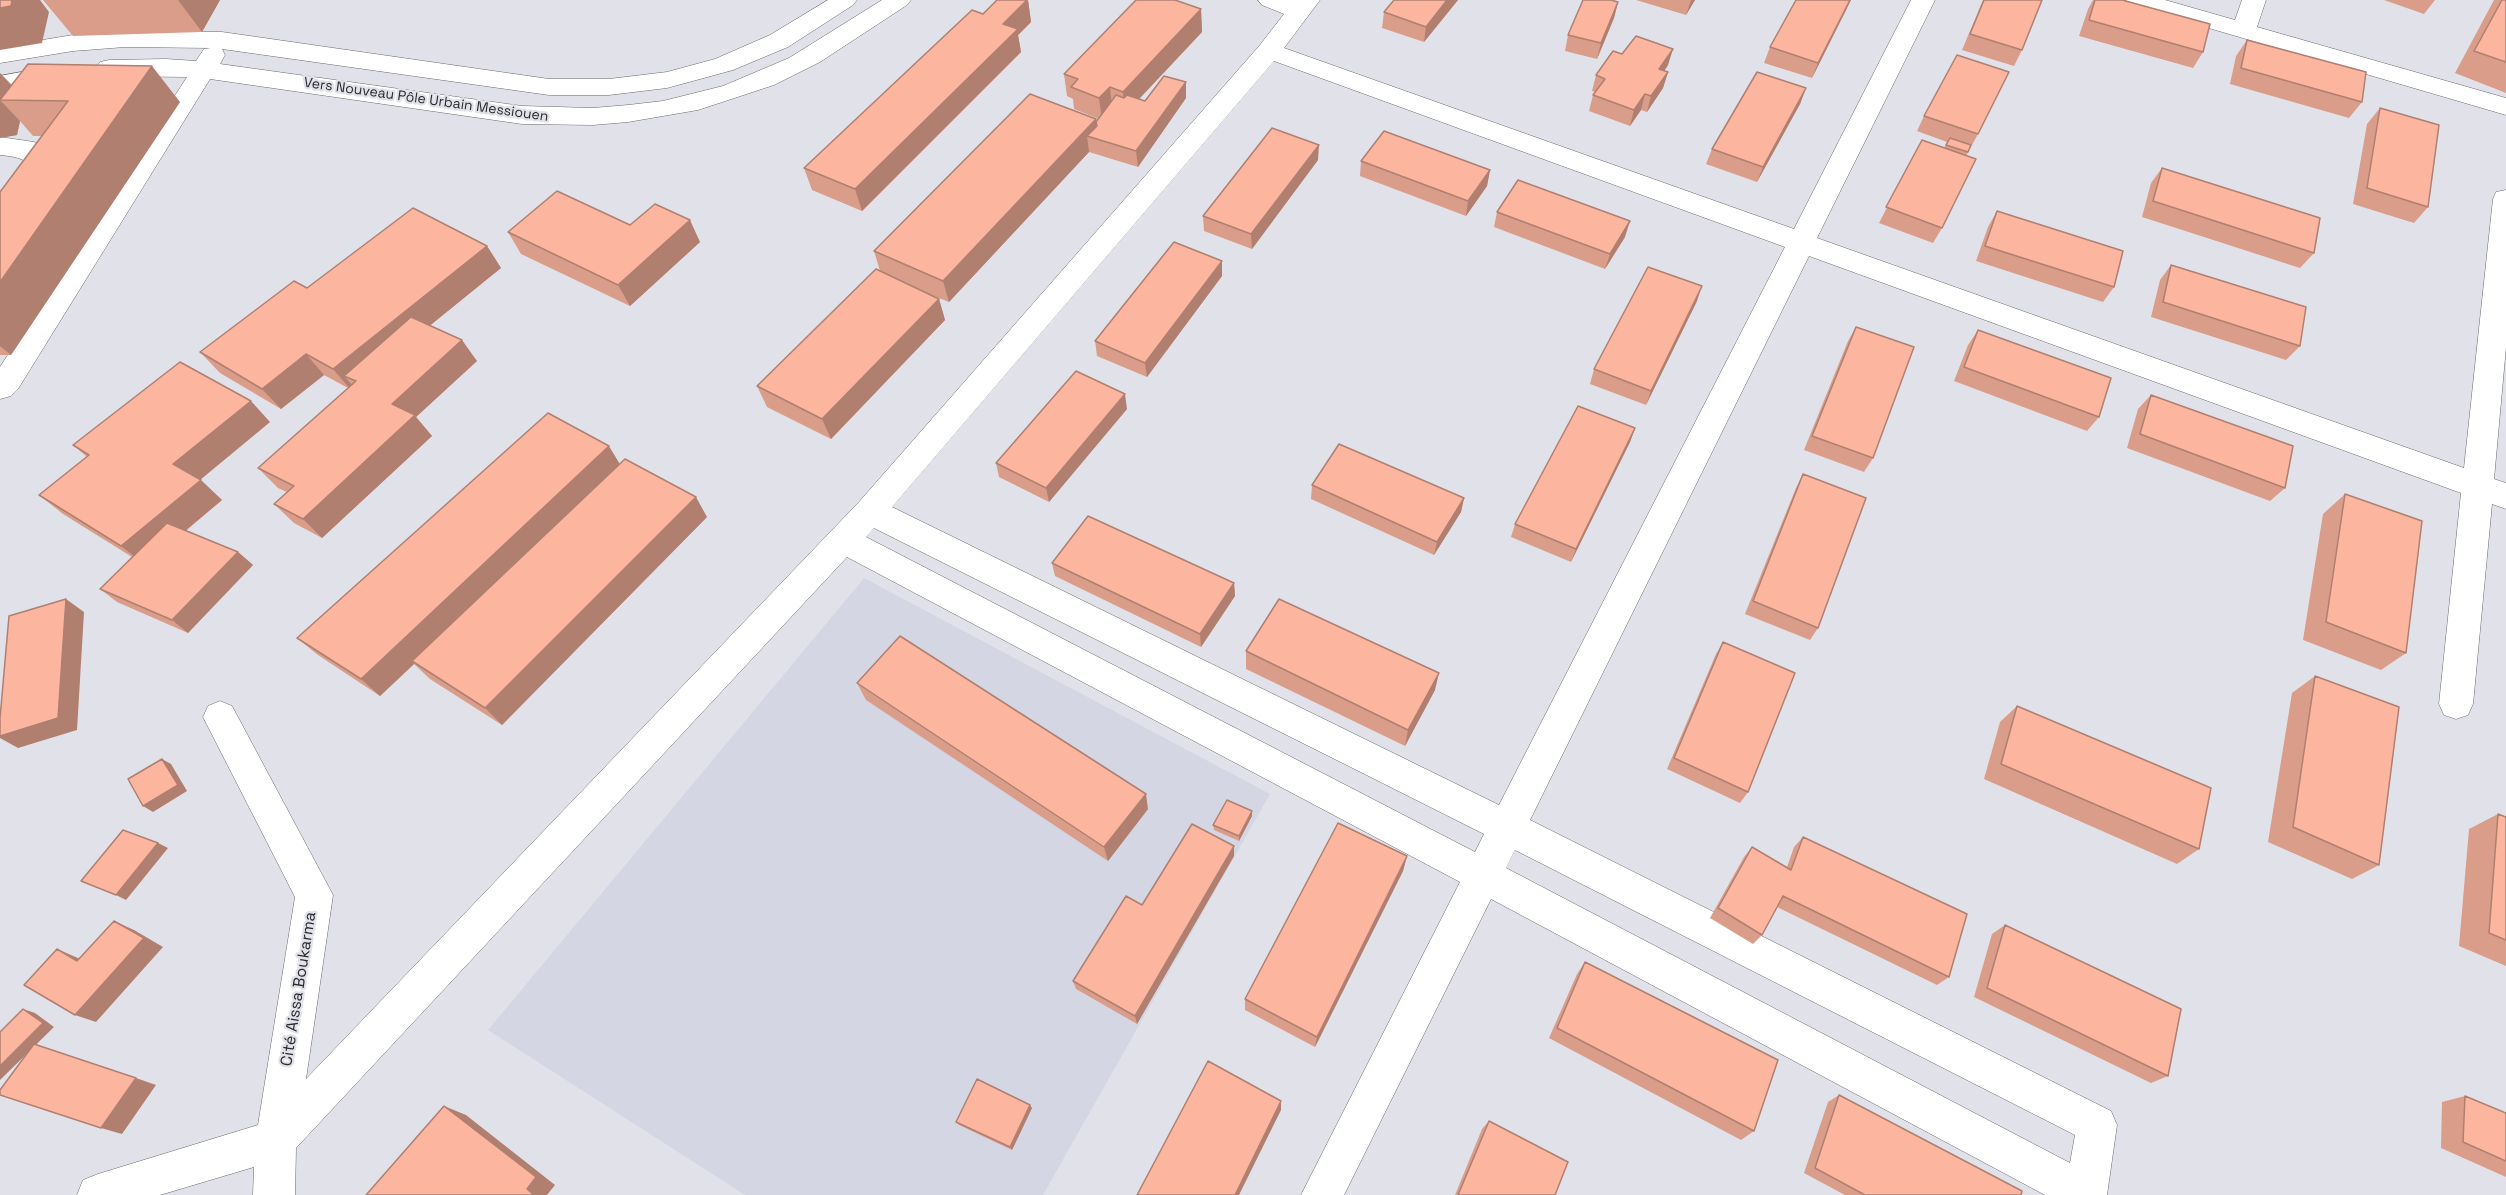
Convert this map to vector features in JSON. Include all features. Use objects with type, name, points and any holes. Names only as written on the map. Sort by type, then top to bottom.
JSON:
[{"type":"street","name":"Vers Nouveau Pôle Urbain Messiouen","points":[[0,55],[73,43],[125,39],[222,40],[549,87],[588,89],[629,87],[669,81],[746,57],[780,40],[845,0]]},
{"type":"street","name":"Vers Nouveau Pôle Urbain Messiouen","points":[[0,84],[84,70],[125,67],[203,70],[522,115],[592,117],[629,115],[702,101],[769,78],[799,64],[899,0]]},
{"type":"street","points":[[1323,1195],[1923,0]]},
{"type":"street","points":[[2138,0],[2506,107]]},
{"type":"street","points":[[2244,30],[2254,0]]},
{"type":"street","points":[[98,1195],[166,1172],[276,1140],[870,511],[1269,51],[1293,4]]},
{"type":"street","points":[[0,388],[11,375],[222,40]]},
{"type":"street","points":[[1269,51],[2506,496]]},
{"type":"street","points":[[0,146],[24,148],[38,155],[44,166],[42,181],[0,249]]},
{"type":"street","points":[[2456,704],[2506,199]]},
{"type":"street","points":[[843,540],[1483,874],[2086,1194],[2097,1125],[870,511]]},
{"type":"street","name":"Cité Aissa Boukarma","points":[[220,717],[314,895],[276,1140],[274,1195]]},
{"type":"shaded area","points":[[864,578],[1270,794],[1043,1195],[745,1195],[488,1030]]},
{"type":"building","points":[[0,0],[12,0],[11,6],[0,8]]},
{"type":"building","points":[[997,0],[1027,0],[1003,24],[1018,29],[855,189],[804,168],[972,10],[983,14]]},
{"type":"building","points":[[1136,0],[1175,0],[1201,9],[1123,92],[1110,87],[1099,98],[1071,87],[1078,79],[1064,74]]},
{"type":"building","points":[[1394,0],[1447,0],[1426,27],[1384,12]]},
{"type":"building","points":[[1583,0],[1618,2],[1601,43],[1568,35]]},
{"type":"building","points":[[1796,0],[1850,0],[1818,63],[1770,47]]},
{"type":"building","points":[[1984,0],[2042,0],[2022,50],[1970,34]]},
{"type":"building","points":[[2095,0],[2122,0],[2210,24],[2203,52],[2089,20]]},
{"type":"building","points":[[2502,0],[2506,0],[2506,62],[2474,51]]},
{"type":"building","points":[[1636,36],[1673,49],[1659,69],[1668,72],[1651,96],[1645,94],[1634,110],[1593,95],[1605,79],[1596,75],[1613,51],[1622,54]]},
{"type":"building","points":[[2247,40],[2366,72],[2362,102],[2241,68]]},
{"type":"building","points":[[1957,55],[2009,72],[1978,134],[1924,116]]},
{"type":"building","points":[[28,64],[152,66],[0,282],[0,192],[68,101],[0,100]]},
{"type":"building","points":[[1757,72],[1806,88],[1763,167],[1712,149]]},
{"type":"building","points":[[1164,76],[1186,82],[1136,151],[1087,136],[1097,126],[1096,122],[1116,95],[1124,98],[1127,95],[1145,101]]},
{"type":"building","points":[[1030,94],[1096,119],[943,281],[874,251]]},
{"type":"building","points":[[2380,108],[2439,125],[2428,207],[2367,188]]},
{"type":"building","points":[[1272,128],[1319,145],[1251,234],[1203,216]]},
{"type":"building","points":[[1384,131],[1490,170],[1468,201],[1361,161]]},
{"type":"building","points":[[1950,138],[1971,145],[1968,152],[1946,145]]},
{"type":"building","points":[[1922,140],[1976,159],[1942,228],[1886,207]]},
{"type":"building","points":[[2162,168],[2320,218],[2314,253],[2153,201]]},
{"type":"building","points":[[1518,180],[1630,221],[1610,254],[1497,212]]},
{"type":"building","points":[[557,191],[630,225],[655,204],[690,220],[618,285],[508,232]]},
{"type":"building","points":[[413,208],[487,246],[333,369],[306,354],[262,389],[200,352],[294,281],[307,288]]},
{"type":"building","points":[[1997,211],[2123,251],[2114,287],[1985,246]]},
{"type":"building","points":[[1174,242],[1222,261],[1145,363],[1095,341]]},
{"type":"building","points":[[2171,265],[2306,307],[2300,346],[2163,302]]},
{"type":"building","points":[[1648,267],[1702,286],[1651,391],[1594,369]]},
{"type":"building","points":[[876,269],[939,299],[822,419],[757,386]]},
{"type":"building","points":[[411,317],[462,340],[392,404],[415,415],[303,519],[274,504],[294,486],[258,468],[356,381],[344,376]]},
{"type":"building","points":[[1856,327],[1914,347],[1873,458],[1812,436]]},
{"type":"building","points":[[1978,330],[2111,378],[2099,417],[1964,367]]},
{"type":"building","points":[[180,362],[251,401],[173,464],[201,480],[121,546],[39,495],[89,455],[73,445]]},
{"type":"building","points":[[1076,371],[1125,394],[1046,488],[996,463]]},
{"type":"building","points":[[2151,395],[2293,446],[2285,488],[2140,434]]},
{"type":"building","points":[[1578,406],[1635,428],[1576,549],[1515,524]]},
{"type":"building","points":[[548,413],[609,446],[361,679],[297,638]]},
{"type":"building","points":[[1339,444],[1464,498],[1437,542],[1312,485]]},
{"type":"building","points":[[625,459],[696,497],[485,708],[412,661]]},
{"type":"building","points":[[1803,474],[1866,498],[1818,628],[1753,601]]},
{"type":"building","points":[[2345,494],[2422,521],[2406,653],[2326,622]]},
{"type":"building","points":[[1088,516],[1234,583],[1200,634],[1052,563]]},
{"type":"building","points":[[167,523],[238,552],[172,620],[100,589]]},
{"type":"building","points":[[66,599],[58,718],[0,736],[9,616]]},
{"type":"building","points":[[1279,599],[1439,673],[1408,730],[1246,651]]},
{"type":"building","points":[[900,636],[1146,794],[1104,847],[857,683]]},
{"type":"building","points":[[1723,642],[1795,673],[1748,792],[1674,758]]},
{"type":"building","points":[[2315,676],[2399,707],[2379,865],[2293,827]]},
{"type":"building","points":[[2017,706],[2211,788],[2199,849],[2001,764]]},
{"type":"building","points":[[162,759],[178,785],[143,806],[128,779]]},
{"type":"building","points":[[1227,800],[1252,811],[1239,836],[1213,825]]},
{"type":"building","points":[[2498,814],[2506,817],[2506,940],[2489,933]]},
{"type":"building","points":[[1338,823],[1407,856],[1317,1037],[1245,999]]},
{"type":"building","points":[[1192,824],[1234,846],[1135,1016],[1073,981],[1126,896],[1142,905]]},
{"type":"building","points":[[123,830],[158,843],[116,895],[81,881]]},
{"type":"building","points":[[1803,837],[1967,914],[1949,977],[1783,896],[1762,935],[1718,908],[1752,847],[1791,870]]},
{"type":"building","points":[[114,921],[144,938],[75,1015],[24,985],[57,949],[77,961]]},
{"type":"building","points":[[2005,925],[2181,1009],[2168,1076],[1987,988]]},
{"type":"building","points":[[1585,962],[1778,1060],[1754,1131],[1557,1028]]},
{"type":"building","points":[[23,1009],[43,1023],[0,1066],[0,1032]]},
{"type":"building","points":[[34,1044],[136,1078],[101,1128],[0,1095],[0,1090]]},
{"type":"building","points":[[1208,1061],[1281,1101],[1235,1195],[1137,1195]]},
{"type":"building","points":[[977,1079],[1030,1105],[1010,1147],[956,1122]]},
{"type":"building","points":[[1839,1095],[2022,1191],[2021,1195],[1865,1195],[1815,1168]]},
{"type":"building","points":[[2465,1096],[2506,1113],[2506,1161],[2463,1142]]},
{"type":"building","points":[[444,1106],[536,1177],[527,1189],[534,1195],[366,1195]]},
{"type":"building","points":[[1489,1121],[1568,1162],[1555,1195],[1458,1195]]}]
